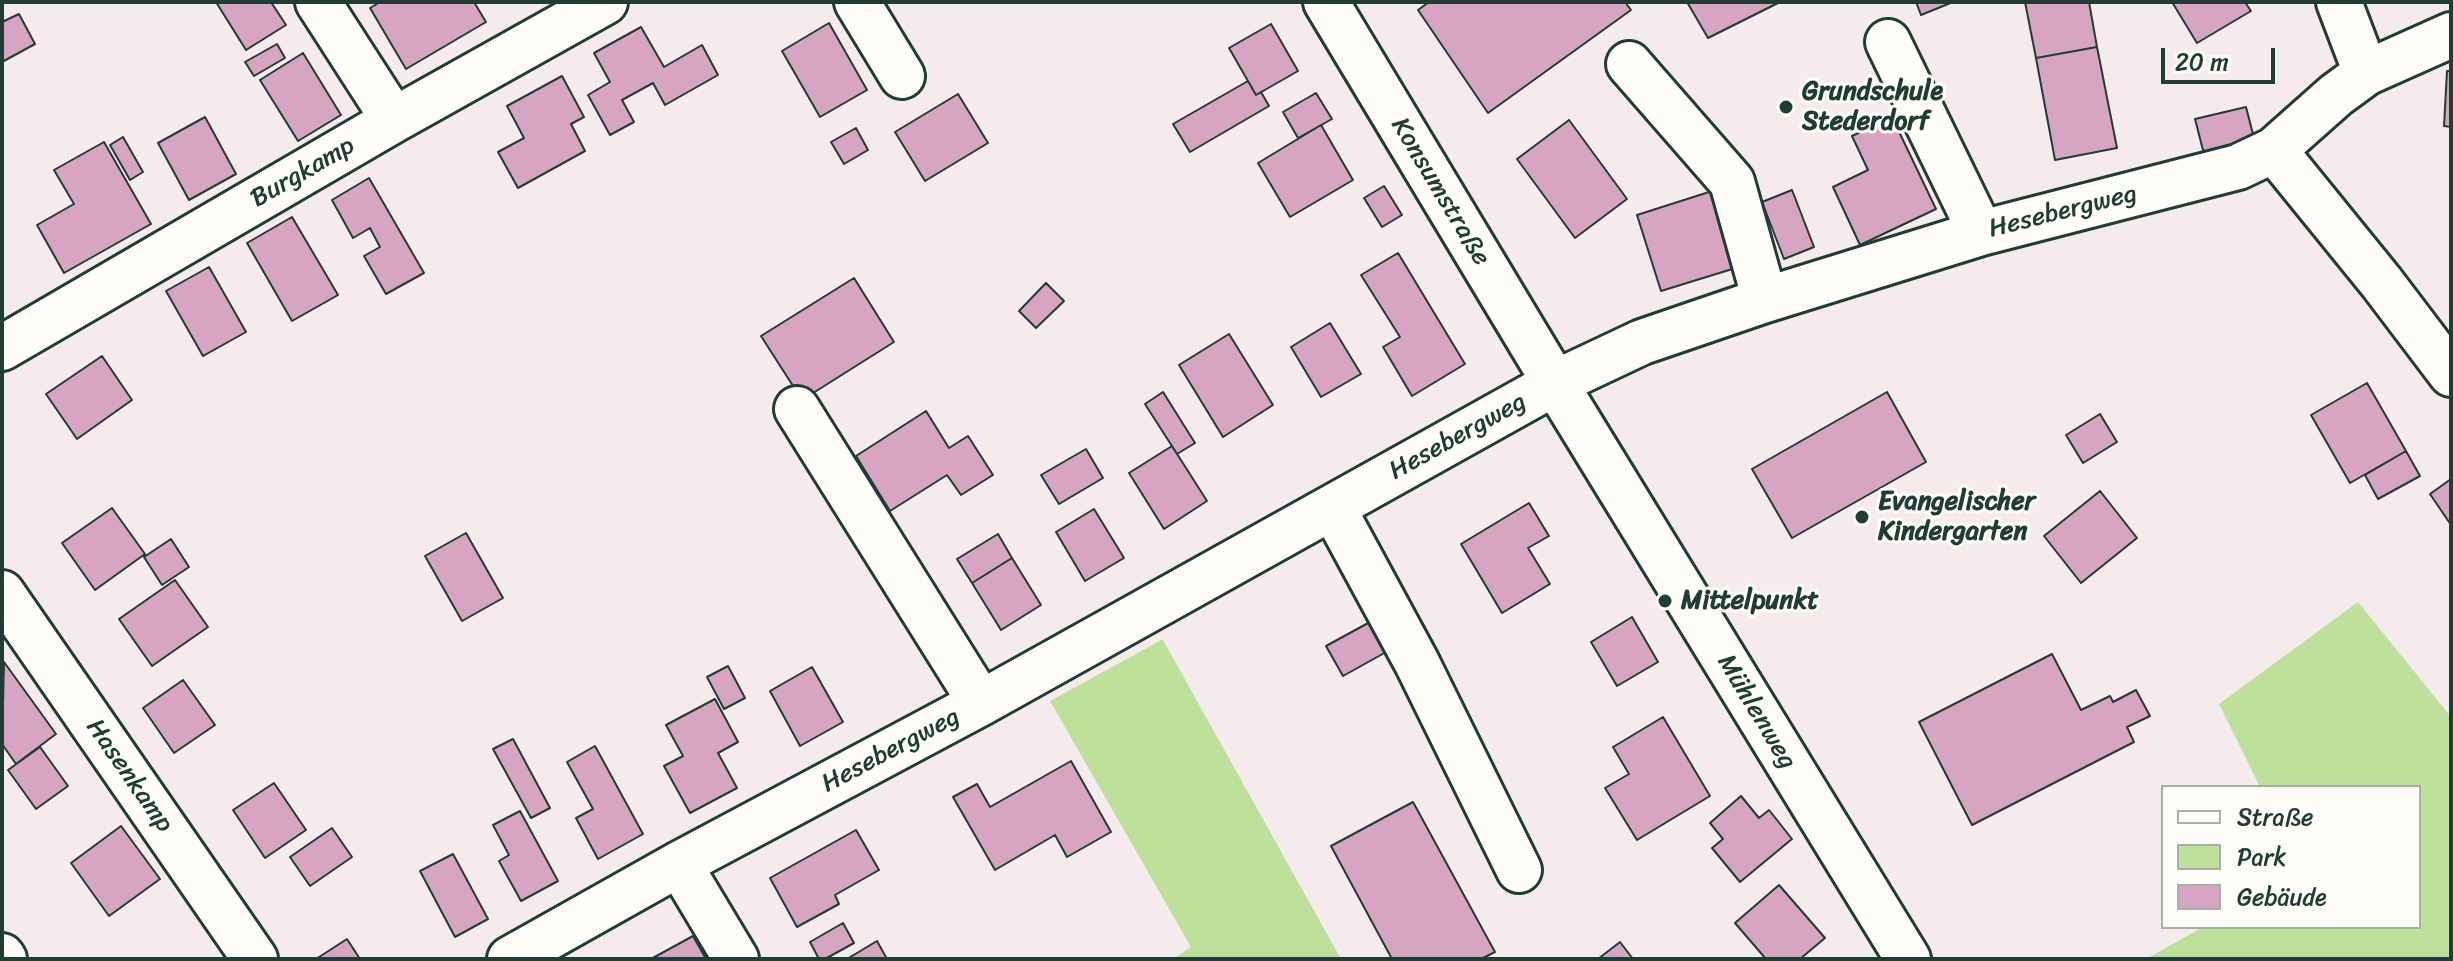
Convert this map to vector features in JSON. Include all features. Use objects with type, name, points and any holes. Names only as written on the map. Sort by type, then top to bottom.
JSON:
[{"type":"street","points":[[318,2],[394,120]]},
{"type":"street","name":"Burgkamp","points":[[2,348],[394,120],[605,2]]},
{"type":"street","points":[[857,2],[902,76]]},
{"type":"street","name":"Konsumstraße","points":[[1326,2],[1555,383]]},
{"type":"street","points":[[2339,2],[2366,73]]},
{"type":"street","name":"Hesebergweg","points":[[510,959],[679,864],[981,703],[1555,383],[1642,342],[1765,300],[1981,233],[2238,167],[2274,150],[2366,73],[2451,35]]},
{"type":"street","points":[[1888,42],[1981,233]]},
{"type":"street","points":[[1629,64],[1732,182],[1765,300]]},
{"type":"street","points":[[2274,150],[2451,374]]},
{"type":"street","name":"Mühlenweg","points":[[1555,383],[1908,959]]},
{"type":"street","points":[[797,409],[981,703]]},
{"type":"street","points":[[1333,508],[1417,663],[1519,870]]},
{"type":"street","name":"Hasenkamp","points":[[2,593],[255,959]]},
{"type":"street","points":[[679,864],[736,959]]},
{"type":"green space","points":[[2358,602],[2451,717],[2451,959],[2146,959],[2199,929],[2421,929],[2421,785],[2259,785],[2219,704]]},
{"type":"green space","points":[[1163,639],[1341,959],[1173,959],[1191,947],[1050,701]]},
{"type":"building","points":[[216,2],[271,2],[286,25],[246,50]]},
{"type":"building","points":[[380,2],[474,2],[486,22],[406,69],[370,8]]},
{"type":"building","points":[[1429,2],[1625,2],[1631,10],[1488,113],[1418,10]]},
{"type":"building","points":[[1687,2],[1780,2],[1708,38]]},
{"type":"building","points":[[1916,2],[1953,2],[1921,15]]},
{"type":"building","points":[[2025,2],[2089,2],[2097,47],[2036,58]]},
{"type":"building","points":[[2172,2],[2245,2],[2251,11],[2197,43]]},
{"type":"building","points":[[19,14],[35,44],[2,62],[2,22]]},
{"type":"building","points":[[829,23],[867,90],[820,117],[782,51]]},
{"type":"building","points":[[1271,24],[1298,71],[1256,95],[1229,48]]},
{"type":"building","points":[[641,27],[664,67],[702,45],[718,75],[665,105],[653,83],[622,100],[634,122],[610,135],[588,95],[610,82],[594,53]]},
{"type":"building","points":[[277,44],[285,58],[254,76],[245,62]]},
{"type":"building","points":[[2097,47],[2117,148],[2055,160],[2036,58]]},
{"type":"building","points":[[303,53],[341,115],[298,141],[260,80]]},
{"type":"building","points":[[2447,71],[2451,71],[2451,127],[2444,126]]},
{"type":"building","points":[[562,76],[584,117],[571,124],[585,151],[518,188],[498,152],[524,138],[507,106]]},
{"type":"building","points":[[1248,81],[1256,95],[1261,92],[1269,106],[1190,152],[1173,124]]},
{"type":"building","points":[[1316,93],[1332,119],[1298,138],[1283,112]]},
{"type":"building","points":[[958,94],[988,143],[925,181],[895,132]]},
{"type":"building","points":[[2246,107],[2256,146],[2205,158],[2195,119]]},
{"type":"building","points":[[205,117],[236,174],[189,200],[158,143]]},
{"type":"building","points":[[1892,117],[1936,209],[1860,245],[1833,187],[1868,170],[1852,136]]},
{"type":"building","points":[[1569,120],[1627,199],[1575,238],[1517,159]]},
{"type":"building","points":[[1321,125],[1353,180],[1290,217],[1258,163]]},
{"type":"building","points":[[856,128],[868,150],[844,164],[831,142]]},
{"type":"building","points":[[123,137],[143,172],[130,180],[110,145]]},
{"type":"building","points":[[104,142],[151,224],[64,273],[37,225],[74,204],[54,170]]},
{"type":"building","points":[[369,178],[424,273],[386,294],[364,256],[380,247],[370,228],[353,238],[332,200]]},
{"type":"building","points":[[1731,185],[1755,262],[1661,291],[1637,215]]},
{"type":"building","points":[[1384,186],[1402,215],[1382,227],[1364,198]]},
{"type":"building","points":[[1792,190],[1814,247],[1784,259],[1762,202]]},
{"type":"building","points":[[292,217],[338,295],[292,321],[247,243]]},
{"type":"building","points":[[1398,253],[1465,364],[1412,396],[1383,347],[1400,337],[1361,275]]},
{"type":"building","points":[[209,267],[246,332],[203,356],[166,291]]},
{"type":"building","points":[[854,278],[894,342],[802,400],[761,336]]},
{"type":"building","points":[[1046,283],[1064,301],[1036,328],[1019,311]]},
{"type":"building","points":[[1330,323],[1361,374],[1321,397],[1291,347]]},
{"type":"building","points":[[1229,334],[1273,405],[1223,437],[1179,365]]},
{"type":"building","points":[[102,356],[132,400],[77,439],[46,394]]},
{"type":"building","points":[[2367,383],[2406,451],[2350,483],[2311,415]]},
{"type":"building","points":[[1163,392],[1195,443],[1177,454],[1145,404]]},
{"type":"building","points":[[1887,392],[1926,462],[1792,538],[1752,469]]},
{"type":"building","points":[[926,411],[949,448],[968,436],[993,475],[961,495],[947,475],[890,511],[856,456]]},
{"type":"building","points":[[2100,414],[2117,442],[2083,463],[2066,435]]},
{"type":"building","points":[[1172,446],[1207,501],[1164,529],[1129,473]]},
{"type":"building","points":[[1086,449],[1103,478],[1059,504],[1041,475]]},
{"type":"building","points":[[2406,451],[2420,476],[2378,499],[2365,475]]},
{"type":"building","points":[[2451,479],[2451,525],[2430,494]]},
{"type":"building","points":[[2100,491],[2137,538],[2081,583],[2044,536]]},
{"type":"building","points":[[1529,503],[1549,536],[1528,548],[1550,584],[1502,613],[1461,544]]},
{"type":"building","points":[[112,508],[145,554],[95,590],[62,543]]},
{"type":"building","points":[[1094,509],[1124,558],[1085,581],[1056,532]]},
{"type":"building","points":[[466,533],[503,598],[462,621],[425,556]]},
{"type":"building","points":[[998,534],[1012,558],[972,583],[957,559]]},
{"type":"building","points":[[171,539],[189,567],[162,585],[144,557]]},
{"type":"building","points":[[1012,558],[1041,605],[1001,630],[972,583]]},
{"type":"building","points":[[175,580],[208,627],[152,666],[119,619]]},
{"type":"building","points":[[1381,616],[1397,646],[1343,676],[1326,646]]},
{"type":"building","points":[[1632,617],[1658,662],[1617,686],[1591,642]]},
{"type":"building","points":[[2052,654],[2081,710],[2110,696],[2113,702],[2136,690],[2150,716],[2127,727],[2134,742],[1972,825],[1919,722]]},
{"type":"building","points":[[4,662],[56,734],[16,764],[2,744]]},
{"type":"building","points":[[728,666],[745,698],[724,709],[707,677]]},
{"type":"building","points":[[812,667],[843,722],[800,746],[770,691]]},
{"type":"building","points":[[183,680],[215,725],[174,753],[143,708]]},
{"type":"building","points":[[715,699],[738,742],[718,753],[737,788],[690,813],[664,766],[683,756],[666,725]]},
{"type":"building","points":[[1663,717],[1710,796],[1637,840],[1605,788],[1629,774],[1613,747]]},
{"type":"building","points":[[513,739],[550,808],[531,818],[493,749]]},
{"type":"building","points":[[595,746],[643,834],[598,859],[576,818],[593,809],[567,762]]},
{"type":"building","points":[[40,747],[68,786],[36,809],[8,770]]},
{"type":"building","points":[[1071,761],[1111,832],[1067,857],[1055,835],[995,870],[953,797],[977,784],[990,807]]},
{"type":"building","points":[[274,783],[306,830],[265,858],[233,810]]},
{"type":"building","points":[[1741,796],[1759,818],[1769,810],[1792,839],[1740,882],[1712,848],[1723,839],[1710,823]]},
{"type":"building","points":[[1413,802],[1495,952],[1481,959],[1392,959],[1331,846]]},
{"type":"building","points":[[520,811],[558,881],[521,901],[499,861],[509,855],[493,825]]},
{"type":"building","points":[[121,826],[160,879],[109,916],[71,863]]},
{"type":"building","points":[[332,828],[352,857],[310,886],[290,857]]},
{"type":"building","points":[[856,830],[879,870],[835,895],[839,904],[797,927],[770,878]]},
{"type":"building","points":[[453,854],[488,919],[455,937],[420,871]]},
{"type":"building","points":[[1779,885],[1825,938],[1800,959],[1766,959],[1735,923]]},
{"type":"building","points":[[843,923],[854,943],[825,959],[819,959],[810,942]]},
{"type":"building","points":[[693,936],[706,959],[651,959]]},
{"type":"building","points":[[347,939],[360,959],[316,959]]},
{"type":"building","points":[[877,941],[887,959],[847,959]]},
{"type":"building","points":[[1620,942],[1633,959],[1598,959]]},
{"type":"place","name":"Grundschule Stederdorf","points":[[1786,107]]},
{"type":"place","name":"Evangelischer Kindergarten","points":[[1862,517]]},
{"type":"place","name":"Mittelpunkt","points":[[1665,601]]}]
